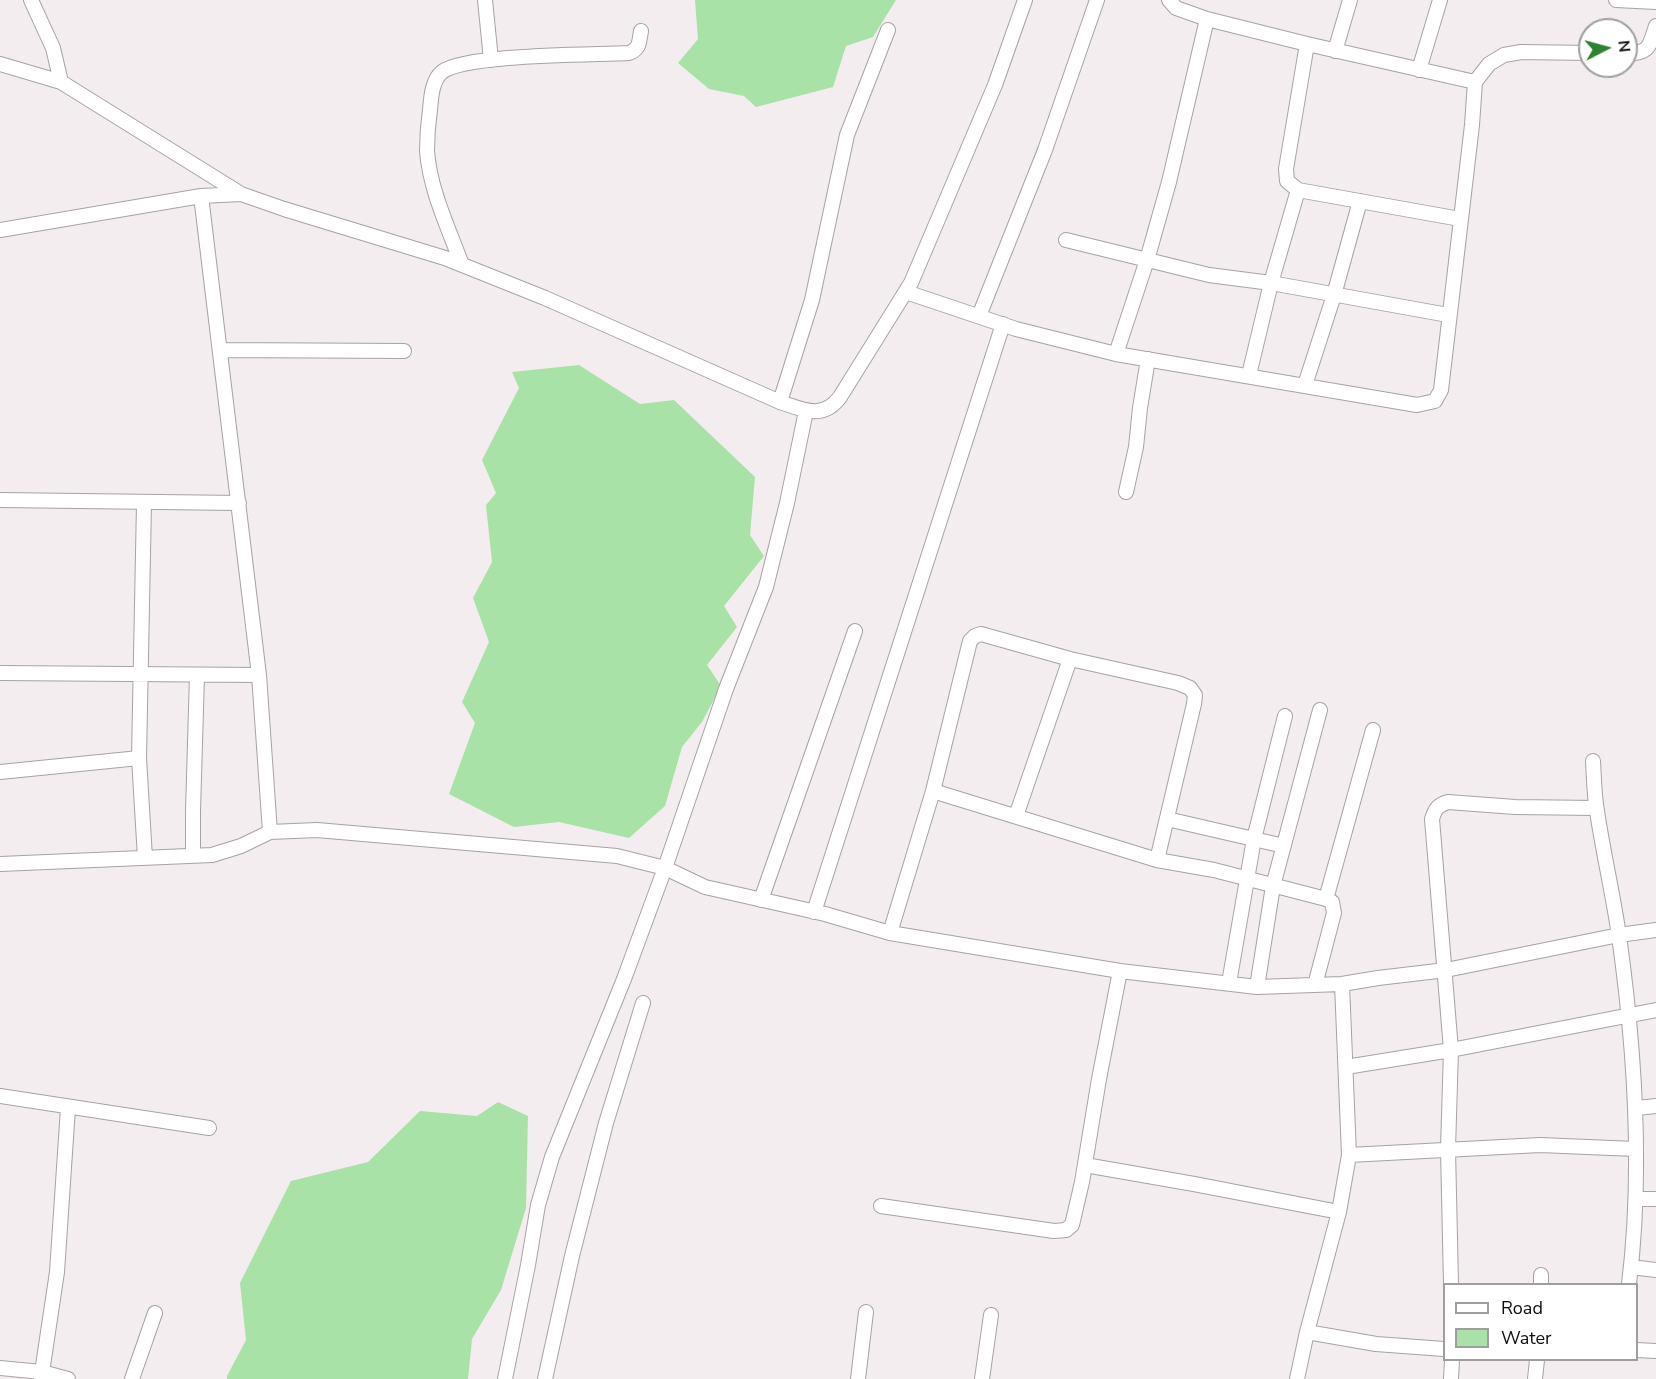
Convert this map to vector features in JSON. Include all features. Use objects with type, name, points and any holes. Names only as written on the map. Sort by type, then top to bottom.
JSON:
[{"type":"street","points":[[31,0],[53,48],[61,82]]},
{"type":"street","points":[[485,0],[491,60]]},
{"type":"street","points":[[0,63],[61,82],[241,194],[462,265],[546,298],[780,402],[806,411],[820,411],[832,407],[906,292],[965,160],[1025,0]]},
{"type":"street","points":[[979,316],[1045,150],[1096,0]]},
{"type":"street","points":[[1169,0],[1176,8],[1207,18],[1335,51],[1475,82]]},
{"type":"street","points":[[1335,51],[1350,0]]},
{"type":"street","points":[[1419,70],[1440,0]]},
{"type":"street","points":[[1616,0],[1656,2]]},
{"type":"street","points":[[1116,354],[1147,260],[1169,182],[1207,18]]},
{"type":"street","points":[[1638,52],[1649,48],[1656,26]]},
{"type":"street","points":[[780,402],[812,300],[847,135],[888,30]]},
{"type":"street","points":[[462,265],[430,172],[427,136],[430,101],[436,79],[441,72],[463,64],[491,60],[629,53],[635,51],[639,46],[641,31]]},
{"type":"street","points":[[1306,44],[1286,169],[1287,181],[1298,190],[1460,219]]},
{"type":"street","points":[[906,292],[1016,329],[1116,354],[1418,405],[1436,401],[1440,390],[1472,125],[1475,82],[1489,64],[1504,55],[1521,52],[1578,53]]},
{"type":"street","points":[[1249,375],[1271,283],[1298,190]]},
{"type":"street","points":[[0,230],[201,196],[241,194]]},
{"type":"street","points":[[201,196],[259,675],[270,832]]},
{"type":"street","points":[[1305,385],[1334,295],[1360,201]]},
{"type":"street","points":[[1066,240],[1209,274],[1448,315]]},
{"type":"street","points":[[819,913],[1016,329]]},
{"type":"street","points":[[221,350],[404,351]]},
{"type":"street","points":[[1126,492],[1136,447],[1148,359]]},
{"type":"street","points":[[505,1379],[538,1205],[552,1157],[624,979],[665,868],[726,689],[766,587],[787,503],[806,411]]},
{"type":"street","points":[[0,500],[239,503]]},
{"type":"street","points":[[144,503],[139,758],[145,858]]},
{"type":"street","points":[[761,900],[855,631]]},
{"type":"street","points":[[891,933],[933,791],[970,641],[981,634],[1070,659],[1178,683],[1190,688],[1195,694],[1157,860]]},
{"type":"street","points":[[1016,816],[1070,659]]},
{"type":"street","points":[[0,674],[259,675]]},
{"type":"street","points":[[193,856],[192,811],[197,675]]},
{"type":"street","points":[[1257,987],[1273,886],[1320,710]]},
{"type":"street","points":[[1229,984],[1254,839],[1285,716]]},
{"type":"street","points":[[1326,899],[1373,730]]},
{"type":"street","points":[[0,772],[139,758]]},
{"type":"street","points":[[1593,761],[1596,808],[1619,935],[1636,1108],[1636,1199],[1629,1283]]},
{"type":"street","points":[[933,791],[1157,860],[1214,870],[1332,902],[1334,913],[1328,985],[1346,1067],[1349,1155],[1339,1212],[1297,1379]]},
{"type":"street","points":[[1451,1283],[1448,1149],[1451,1050],[1432,819],[1434,811],[1439,805],[1448,802],[1515,807],[1596,808]]},
{"type":"street","points":[[1167,819],[1284,846]]},
{"type":"street","points":[[0,864],[212,855],[241,846],[270,832],[317,830],[617,856],[665,868],[705,887],[844,919],[891,933],[1120,971],[1257,987],[1328,985],[1446,970],[1619,935],[1656,930]]},
{"type":"street","points":[[881,1206],[1054,1231],[1066,1230],[1072,1226],[1120,971]]},
{"type":"street","points":[[545,1379],[606,1123],[643,1003]]},
{"type":"street","points":[[1346,1067],[1451,1050],[1656,1010]]},
{"type":"street","points":[[0,1096],[209,1128]]},
{"type":"street","points":[[1636,1108],[1656,1106]]},
{"type":"street","points":[[41,1376],[57,1272],[68,1108]]},
{"type":"street","points":[[1349,1155],[1540,1145],[1635,1149]]},
{"type":"street","points":[[1085,1165],[1339,1212]]},
{"type":"street","points":[[1636,1199],[1656,1199]]},
{"type":"street","points":[[1631,1267],[1656,1270]]},
{"type":"street","points":[[858,1379],[866,1312]]},
{"type":"street","points":[[132,1379],[155,1313]]},
{"type":"street","points":[[982,1379],[991,1315]]},
{"type":"street","points":[[1307,1332],[1376,1344],[1443,1349]]},
{"type":"street","points":[[1638,1350],[1656,1351]]},
{"type":"street","points":[[1451,1379],[1452,1361]]},
{"type":"street","points":[[1535,1379],[1537,1361]]},
{"type":"street","points":[[0,1368],[68,1379]]},
{"type":"water","points":[[695,0],[896,0],[873,37],[846,46],[833,87],[756,107],[744,96],[709,89],[678,63],[698,39]]},
{"type":"water","points":[[579,365],[640,404],[674,400],[755,477],[750,535],[764,556],[724,606],[737,627],[707,665],[721,686],[702,722],[682,747],[665,806],[629,838],[559,822],[514,827],[449,794],[475,723],[462,702],[489,642],[473,598],[492,562],[486,505],[496,493],[482,460],[519,388],[512,372]]},
{"type":"water","points":[[498,1102],[528,1116],[526,1208],[501,1290],[472,1339],[468,1379],[227,1379],[246,1340],[240,1283],[291,1181],[368,1162],[420,1111],[477,1116]]}]
